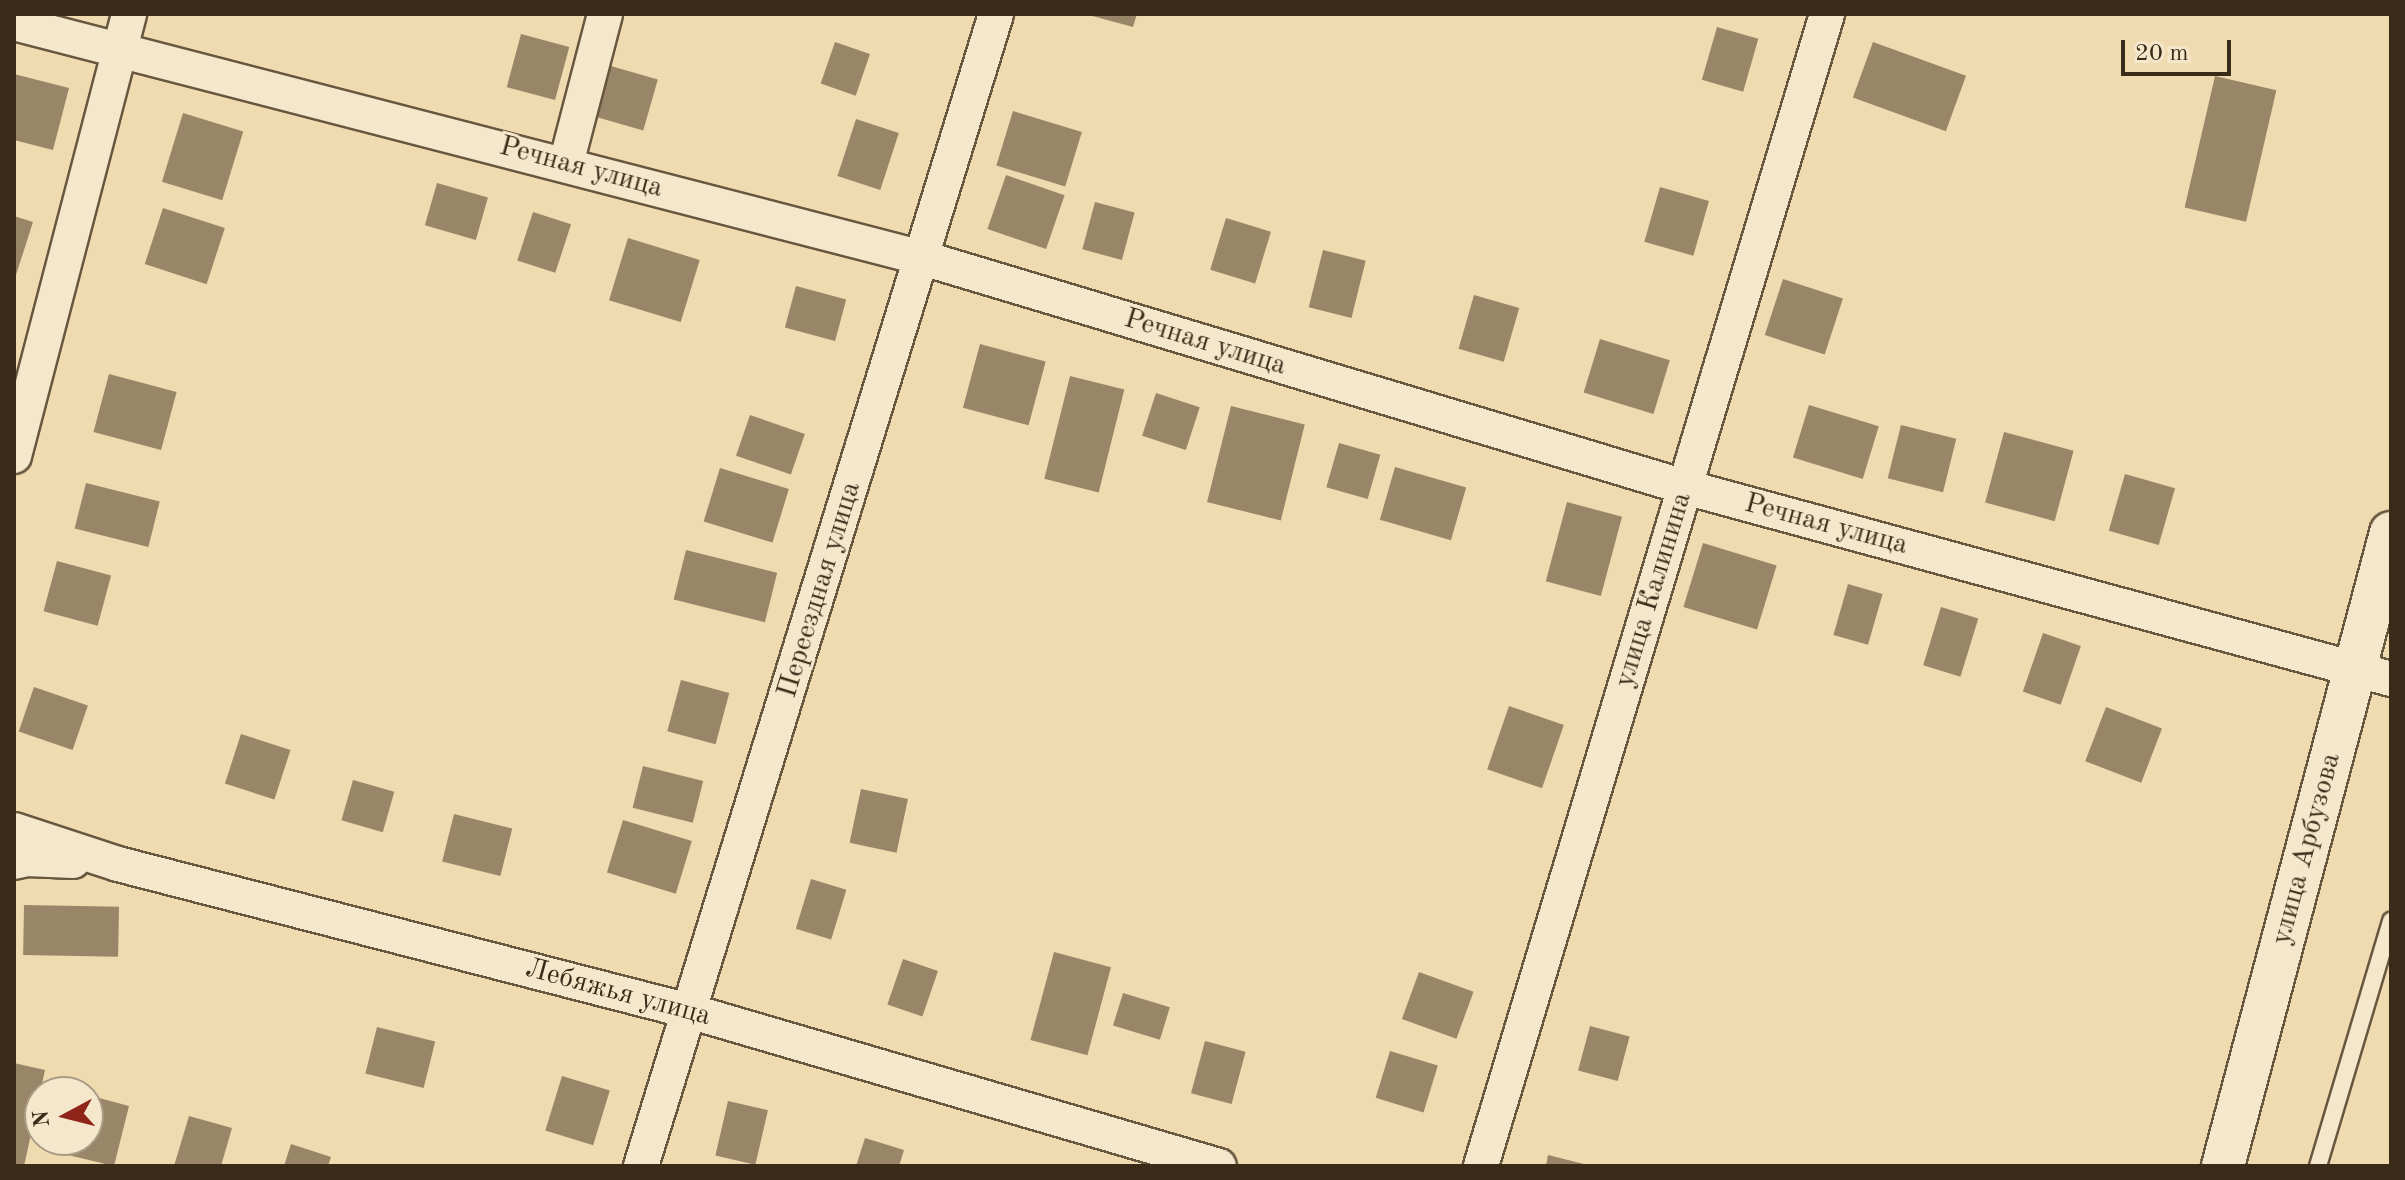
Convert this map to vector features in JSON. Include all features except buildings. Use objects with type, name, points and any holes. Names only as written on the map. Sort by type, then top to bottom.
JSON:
[{"type":"street","points":[[14,456],[129,14]]},
{"type":"street","points":[[566,164],[605,14]]},
{"type":"street","name":"Переездная улица","points":[[641,1166],[996,14]]},
{"type":"street","name":"улица Калинина","points":[[1481,1166],[1827,14]]},
{"type":"street","name":"Речная улица","points":[[14,23],[118,47],[923,258],[1685,487],[2373,674]]},
{"type":"street","name":"улица Арбузова","points":[[2223,1166],[2373,674],[2391,533]]},
{"type":"street","name":"Лебяжья улица","points":[[14,830],[118,864],[689,1011],[1219,1166]]},
{"type":"street","points":[[14,862],[27,859],[118,864]]},
{"type":"lane","points":[[2318,1166],[2391,921]]}]
